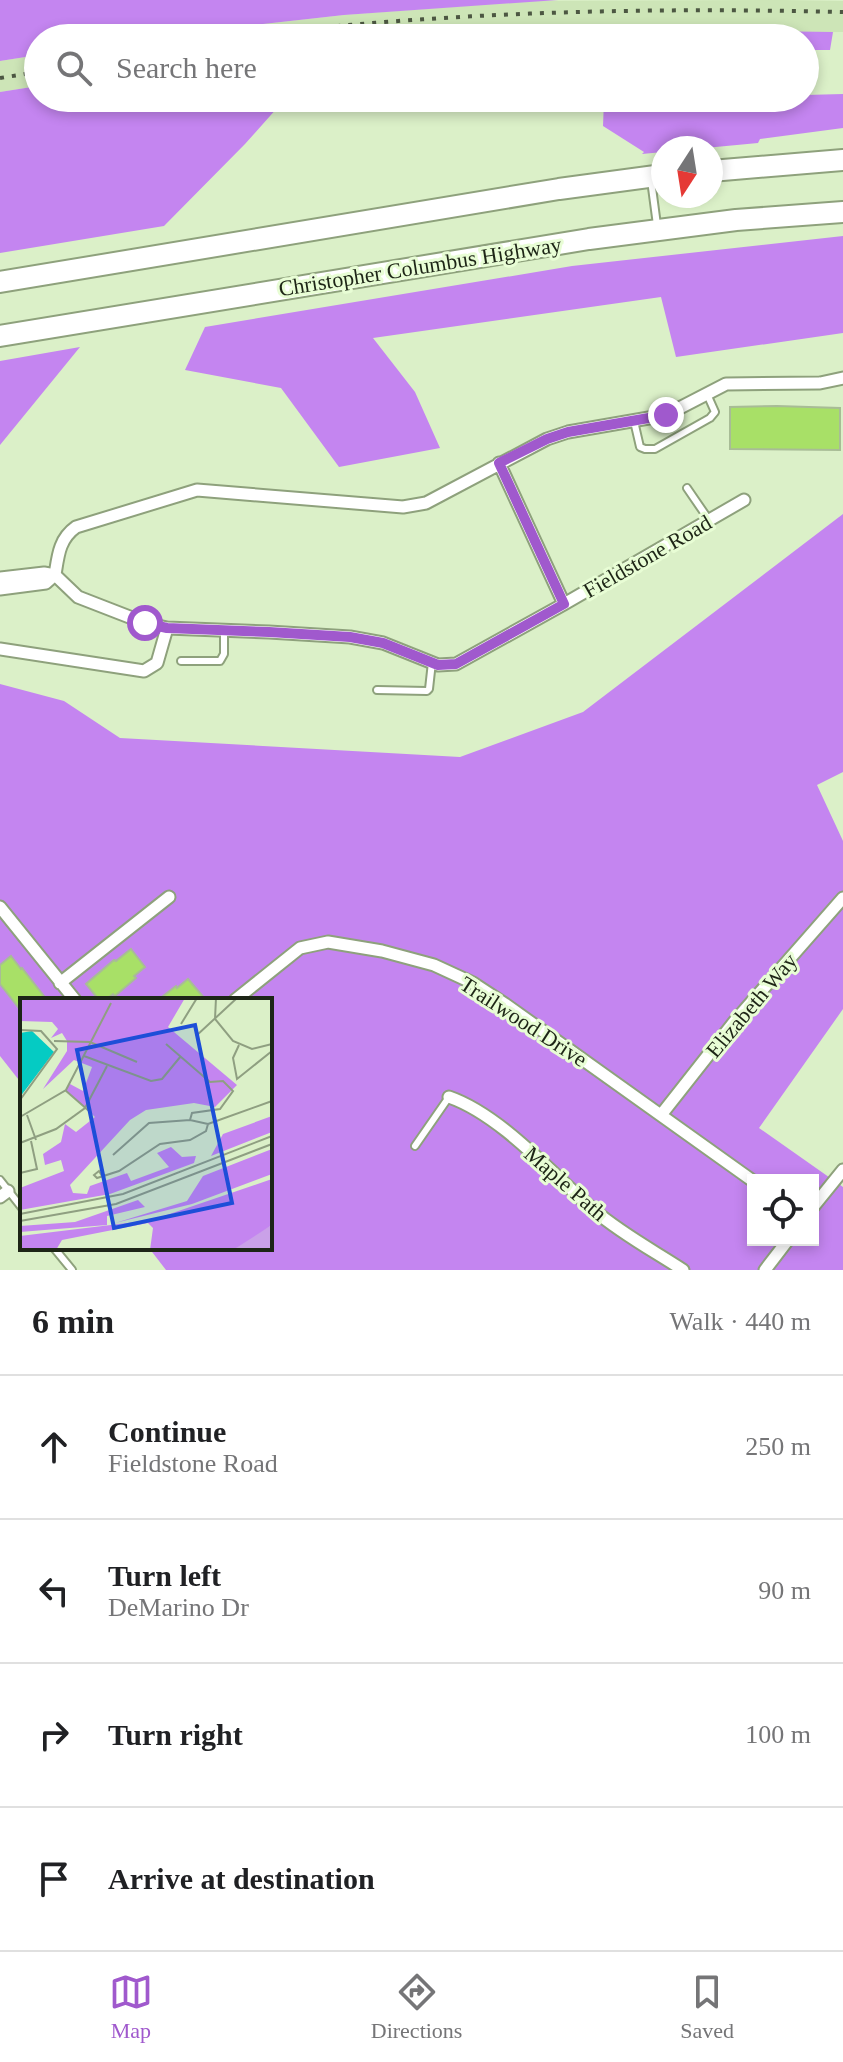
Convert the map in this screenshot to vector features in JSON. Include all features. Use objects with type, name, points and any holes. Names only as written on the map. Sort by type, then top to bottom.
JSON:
[{"type":"highway","points":[[723,170],[843,160]]},
{"type":"highway","points":[[0,282],[559,189],[651,177]]},
{"type":"highway","name":"Christopher Columbus Highway","points":[[0,336],[520,249],[736,220],[843,212]]},
{"type":"street","points":[[0,589],[46,583],[55,575],[62,543],[76,527],[197,490],[409,507],[426,503],[547,439],[568,432],[666,415],[726,384],[820,383],[843,378]]},
{"type":"street","points":[[499,463],[564,604]]},
{"type":"street","name":"Fieldstone Road","points":[[55,575],[78,597],[167,628],[350,637],[383,643],[438,665],[456,664],[744,500]]},
{"type":"street","points":[[0,578],[44,573],[55,575]]},
{"type":"street","points":[[0,649],[144,671],[157,663],[167,628]]},
{"type":"street","points":[[60,983],[169,897]]},
{"type":"street","name":"Elizabeth Way","points":[[661,1115],[735,1021],[843,898]]},
{"type":"street","points":[[0,907],[73,998]]},
{"type":"street","name":"Trailwood Drive","points":[[238,998],[300,948],[328,942],[382,951],[434,965],[473,983],[747,1177]]},
{"type":"street","name":"Maple Path","points":[[449,1097],[499,1126],[604,1218],[683,1270]]},
{"type":"street","points":[[819,1200],[843,1170]]},
{"type":"street","points":[[765,1270],[783,1246]]},
{"type":"lane","points":[[658,208],[658,229]]},
{"type":"lane","points":[[634,421],[640,447],[655,449],[710,418],[715,412],[706,393]]},
{"type":"lane","points":[[687,488],[709,520]]},
{"type":"lane","points":[[181,661],[220,661],[224,654],[224,630]]},
{"type":"lane","points":[[377,690],[427,691],[432,662]]},
{"type":"lane","points":[[415,1146],[449,1097]]},
{"type":"lane","points":[[0,1180],[4,1194],[20,1206]]},
{"type":"lane","points":[[56,1250],[72,1270]]},
{"type":"shaded area","points":[[0,0],[558,0],[344,15],[263,24],[24,24],[24,57],[0,61]]},
{"type":"shaded area","points":[[529,1],[843,1],[843,32],[819,32],[819,24],[264,24]]},
{"type":"shaded area","points":[[819,32],[833,32],[830,50],[819,50]]},
{"type":"shaded area","points":[[24,57],[24,88],[0,92],[0,61]]},
{"type":"shaded area","points":[[24,88],[24,112],[274,112],[164,226],[0,253],[0,92]]},
{"type":"shaded area","points":[[843,94],[843,128],[723,146],[723,136],[651,136],[651,153],[642,154],[644,152],[603,126],[604,112],[819,112],[819,95]]},
{"type":"shaded area","points":[[843,236],[843,333],[676,357],[661,297],[373,338],[415,392],[440,448],[339,467],[281,388],[185,370],[205,327],[572,266]]},
{"type":"shaded area","points":[[80,347],[0,445],[0,361]]},
{"type":"shaded area","points":[[843,514],[843,772],[817,785],[843,841],[843,1009],[759,1128],[843,1187],[843,1270],[166,1270],[151,1250],[272,1250],[272,998],[20,998],[20,1081],[0,1056],[0,684],[64,701],[120,738],[460,757],[583,712]]},
{"type":"building","points":[[730,407],[840,408],[840,450],[730,449]]},
{"type":"building","points":[[131,949],[145,967],[115,996],[97,998],[86,984]]},
{"type":"building","points":[[11,956],[45,998],[20,998],[20,1009],[0,984],[0,965]]},
{"type":"building","points":[[188,979],[204,998],[161,998]]},
{"type":"railway","points":[[360,24],[612,11],[843,12]]},
{"type":"railway","points":[[0,78],[24,74]]},
{"type":"route","points":[[145,623],[167,628],[350,637],[383,643],[438,665],[456,664],[564,604],[499,463],[568,432],[666,415]]}]
